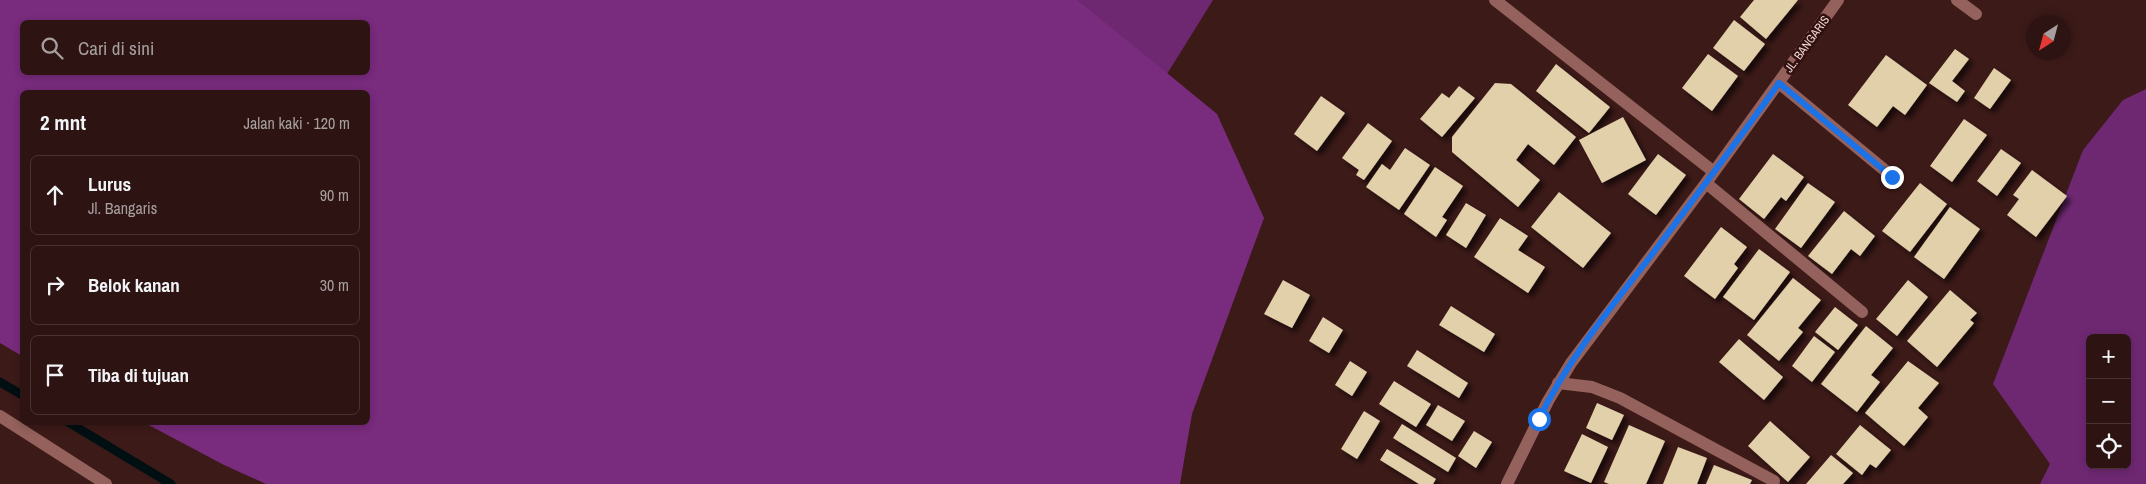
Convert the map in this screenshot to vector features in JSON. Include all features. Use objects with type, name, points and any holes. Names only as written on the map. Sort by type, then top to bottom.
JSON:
[{"type":"street","points":[[1495,0],[1714,172]]},
{"type":"street","name":"JL. BANGARIS","points":[[1507,484],[1558,383],[1586,341],[1706,183],[1838,0]]},
{"type":"street","points":[[1957,0],[1976,14]]},
{"type":"street","points":[[1779,83],[1892,177]]},
{"type":"street","points":[[1706,183],[1862,312]]},
{"type":"street","points":[[1558,383],[1592,387],[1620,398],[1774,481]]},
{"type":"street","points":[[0,416],[106,484]]},
{"type":"shaded area","points":[[0,0],[1078,0],[1217,114],[1264,218],[1192,414],[1180,484],[266,484],[224,465],[149,425],[370,425],[370,90],[20,90],[20,355],[0,343]]},
{"type":"shaded area","points":[[1078,0],[1213,0],[1167,74]]},
{"type":"shaded area","points":[[2146,89],[2146,484],[2040,484],[2050,464],[1993,384],[2083,150],[2123,100]]},
{"type":"building","points":[[1754,0],[1798,0],[1766,39],[1740,17]]},
{"type":"building","points":[[1734,20],[1765,44],[1744,71],[1713,48]]},
{"type":"building","points":[[1955,49],[1969,59],[1952,81],[1965,91],[1957,102],[1929,83]]},
{"type":"building","points":[[1708,54],[1738,76],[1712,111],[1682,88]]},
{"type":"building","points":[[1886,55],[1927,85],[1905,115],[1893,106],[1877,127],[1848,105]]},
{"type":"building","points":[[1556,64],[1610,107],[1589,133],[1536,91]]},
{"type":"building","points":[[1994,68],[2011,80],[1990,109],[1974,98]]},
{"type":"building","points":[[1495,83],[1511,84],[1576,137],[1554,165],[1528,144],[1516,160],[1540,180],[1518,207],[1452,152],[1452,137]]},
{"type":"building","points":[[1459,86],[1475,98],[1442,137],[1420,119],[1442,93],[1449,98]]},
{"type":"building","points":[[1321,96],[1345,113],[1317,151],[1294,134]]},
{"type":"building","points":[[1623,117],[1646,160],[1602,183],[1579,140]]},
{"type":"building","points":[[1964,119],[1987,135],[1952,182],[1930,166]]},
{"type":"building","points":[[1368,123],[1392,141],[1364,180],[1356,175],[1359,170],[1342,158]]},
{"type":"building","points":[[1405,148],[1430,165],[1399,210],[1366,187],[1382,164],[1390,170]]},
{"type":"building","points":[[2001,149],[2021,163],[1997,196],[1977,181]]},
{"type":"building","points":[[1658,154],[1686,175],[1656,215],[1628,194]]},
{"type":"building","points":[[1773,154],[1804,177],[1786,201],[1781,197],[1764,219],[1739,199]]},
{"type":"building","points":[[1435,167],[1463,186],[1442,217],[1447,220],[1436,237],[1404,214]]},
{"type":"building","points":[[2032,170],[2067,196],[2036,237],[2007,215],[2019,199],[2013,195]]},
{"type":"building","points":[[1808,183],[1835,202],[1801,248],[1775,229]]},
{"type":"building","points":[[1920,183],[1947,204],[1910,252],[1882,231]]},
{"type":"building","points":[[1559,192],[1611,233],[1583,268],[1531,227]]},
{"type":"building","points":[[1466,203],[1486,215],[1466,248],[1446,235]]},
{"type":"building","points":[[1950,207],[1980,229],[1944,279],[1914,257]]},
{"type":"building","points":[[1844,211],[1875,236],[1860,256],[1851,249],[1832,274],[1808,256]]},
{"type":"building","points":[[1500,218],[1528,236],[1518,250],[1545,267],[1528,293],[1474,257]]},
{"type":"building","points":[[1721,227],[1747,247],[1734,264],[1738,268],[1715,299],[1684,276]]},
{"type":"building","points":[[1759,249],[1790,272],[1754,320],[1723,297]]},
{"type":"building","points":[[1793,278],[1821,300],[1798,328],[1803,332],[1779,361],[1747,335]]},
{"type":"building","points":[[1283,280],[1310,295],[1292,328],[1264,314]]},
{"type":"building","points":[[1908,280],[1928,297],[1897,336],[1876,319]]},
{"type":"building","points":[[1950,290],[1977,313],[1970,320],[1974,323],[1937,367],[1907,341]]},
{"type":"building","points":[[1451,306],[1495,334],[1484,352],[1439,325]]},
{"type":"building","points":[[1835,307],[1858,325],[1838,350],[1815,332]]},
{"type":"building","points":[[1323,317],[1343,330],[1329,353],[1309,341]]},
{"type":"building","points":[[1866,326],[1893,348],[1871,375],[1880,382],[1857,412],[1821,384]]},
{"type":"building","points":[[1814,336],[1835,352],[1812,382],[1792,366]]},
{"type":"building","points":[[1739,339],[1783,377],[1764,400],[1719,362]]},
{"type":"building","points":[[1417,350],[1468,383],[1459,398],[1407,366]]},
{"type":"building","points":[[1350,361],[1367,372],[1352,396],[1335,385]]},
{"type":"building","points":[[1908,361],[1939,383],[1918,408],[1928,417],[1904,446],[1865,413]]},
{"type":"building","points":[[1394,381],[1431,404],[1416,427],[1379,404]]},
{"type":"building","points":[[1597,403],[1624,415],[1612,440],[1586,428]]},
{"type":"building","points":[[1438,405],[1465,421],[1452,441],[1426,425]]},
{"type":"building","points":[[1364,411],[1380,421],[1357,459],[1341,449]]},
{"type":"building","points":[[1770,421],[1810,457],[1788,482],[1748,446]]},
{"type":"building","points":[[1402,424],[1456,458],[1448,472],[1393,438]]},
{"type":"building","points":[[1629,425],[1665,441],[1646,484],[1609,484],[1604,482]]},
{"type":"building","points":[[1860,425],[1891,450],[1876,468],[1870,464],[1862,475],[1836,454]]},
{"type":"building","points":[[1474,431],[1492,442],[1476,468],[1458,456]]},
{"type":"building","points":[[1582,434],[1608,447],[1591,483],[1564,471]]},
{"type":"building","points":[[1678,447],[1707,458],[1697,484],[1663,484]]},
{"type":"building","points":[[1387,449],[1436,479],[1433,484],[1419,484],[1380,460]]},
{"type":"building","points":[[1831,455],[1853,473],[1843,484],[1806,484]]},
{"type":"building","points":[[1714,465],[1752,480],[1750,484],[1706,484]]},
{"type":"waterway","points":[[0,382],[20,394]]},
{"type":"waterway","points":[[73,425],[171,484]]},
{"type":"route","points":[[1539,419],[1570,363],[1779,83],[1892,177]]}]
